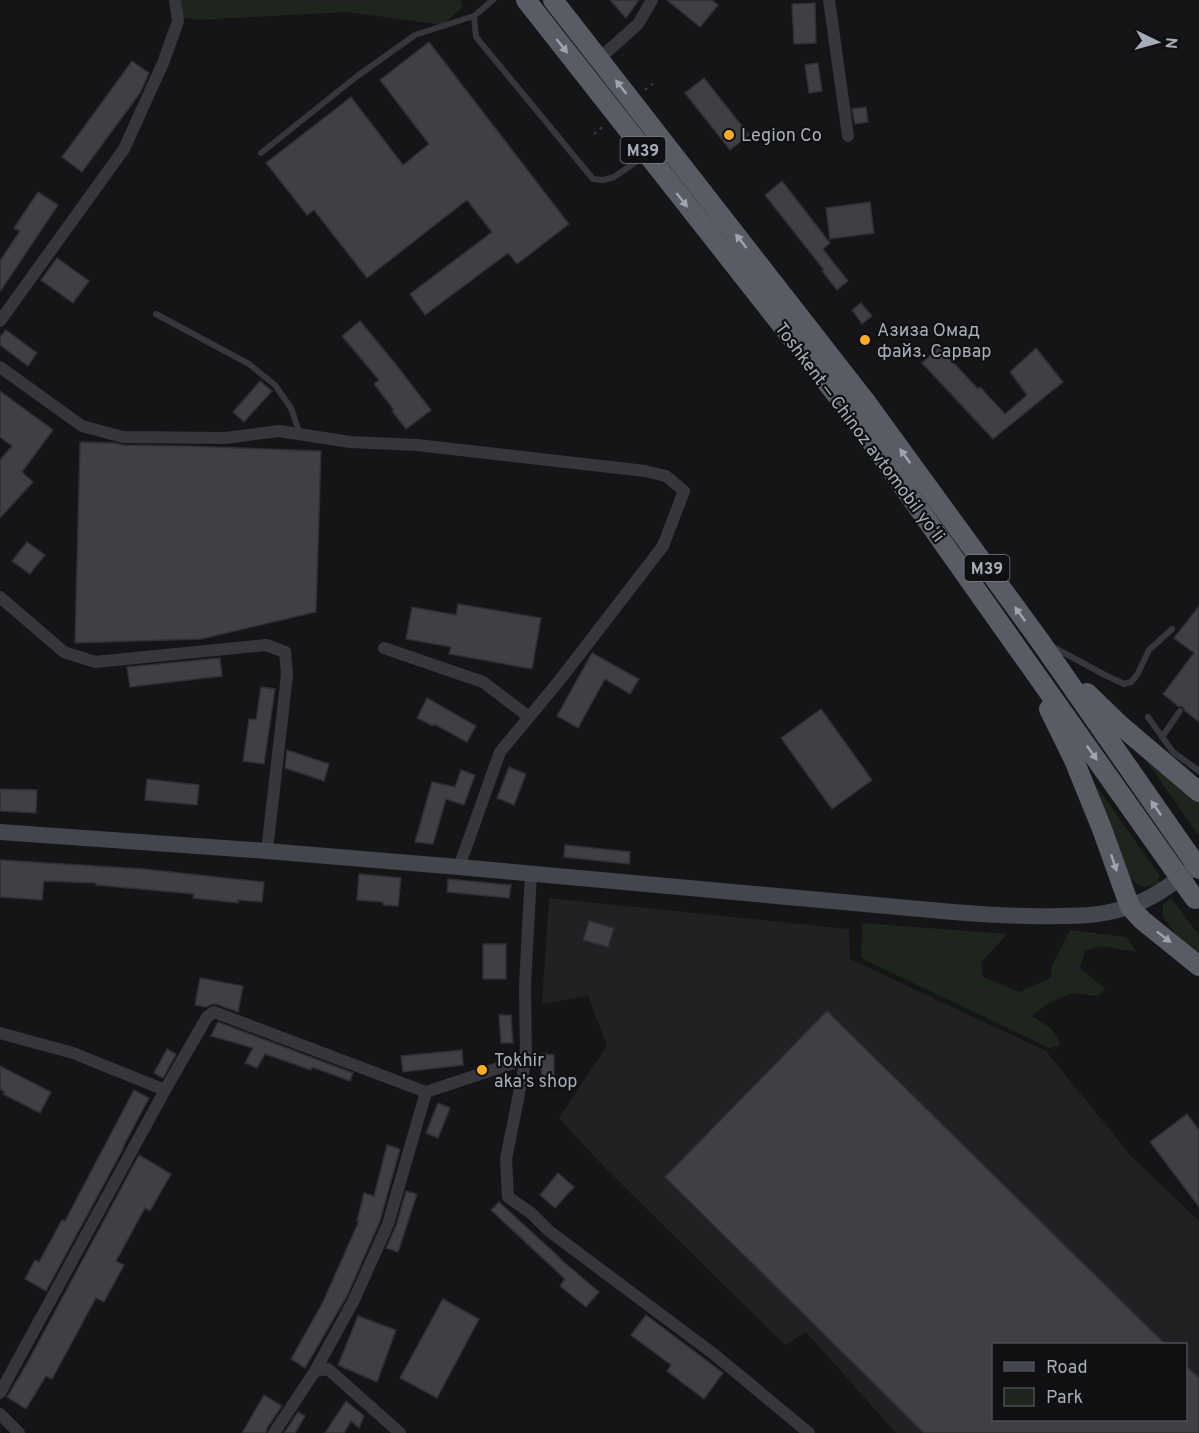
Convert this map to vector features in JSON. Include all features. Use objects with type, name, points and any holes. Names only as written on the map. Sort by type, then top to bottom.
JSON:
[{"type":"highway","name":"Toshkent — Chinoz avtomobil yoʻli","points":[[526,0],[854,417],[1197,902]]},
{"type":"highway","name":"Toshkent — Chinoz avtomobil yoʻli","points":[[553,0],[866,402],[1040,640],[1196,863]]},
{"type":"highway","points":[[1040,640],[1074,680],[1120,725],[1168,757],[1198,785]]},
{"type":"highway","points":[[1023,656],[1074,760],[1136,913],[1199,966]]},
{"type":"main road","points":[[0,832],[267,851],[1030,917],[1091,916],[1112,912],[1136,913],[1196,863]]},
{"type":"street","points":[[2,315],[124,150],[163,63],[178,21],[175,0]]},
{"type":"street","points":[[599,59],[638,24],[652,0]]},
{"type":"street","points":[[829,0],[849,136]]},
{"type":"street","points":[[0,366],[82,426],[123,437],[225,438],[279,431],[350,442],[417,445],[645,471],[666,476],[684,490],[663,546],[559,681],[500,752],[459,867]]},
{"type":"street","points":[[0,597],[64,652],[95,662],[266,645],[285,652],[287,675],[267,851]]},
{"type":"street","points":[[384,648],[483,682],[529,717]]},
{"type":"street","points":[[531,874],[525,985],[526,1059],[506,1159],[508,1197],[531,1213],[549,1231],[715,1355],[809,1433]]},
{"type":"street","points":[[0,1393],[165,1090],[207,1017],[214,1012],[426,1092],[526,1059]]},
{"type":"street","points":[[0,1033],[73,1053],[165,1090]]},
{"type":"street","points":[[274,1433],[315,1371],[354,1299],[388,1224],[426,1092]]},
{"type":"street","points":[[315,1371],[328,1369],[400,1433]]},
{"type":"street","points":[[0,1414],[19,1433]]},
{"type":"lane","points":[[261,153],[356,77],[415,35],[474,16],[493,0]]},
{"type":"lane","points":[[474,16],[476,37],[592,179],[603,180],[614,177],[647,155]]},
{"type":"lane","points":[[156,314],[249,364],[275,385],[291,408],[300,434]]},
{"type":"lane","points":[[1040,640],[1124,684],[1131,682],[1149,651],[1172,629]]},
{"type":"lane","points":[[1162,737],[1180,711]]},
{"type":"lane","points":[[1148,717],[1162,737],[1168,757]]},
{"type":"shaded area","points":[[549,898],[849,929],[850,959],[1046,1051],[1131,1156],[1199,1221],[1199,1433],[896,1433],[806,1332],[785,1345],[603,1166],[559,1118],[607,1046],[588,996],[542,1004]]},
{"type":"green space","points":[[179,0],[460,0],[463,6],[443,25],[347,12],[197,20],[181,17]]},
{"type":"green space","points":[[1129,736],[1199,801],[1199,836]]},
{"type":"green space","points":[[1095,784],[1160,876],[1158,879],[1160,882],[1143,887],[1129,877]]},
{"type":"green space","points":[[1171,898],[1199,935],[1199,956],[1175,933],[1163,917],[1163,904]]},
{"type":"green space","points":[[862,923],[1007,934],[981,963],[983,977],[1019,992],[1051,978],[1052,966],[1070,930],[1127,937],[1136,952],[1101,946],[1085,951],[1080,968],[1105,989],[1099,996],[1072,993],[1049,1003],[1032,1016],[1051,1028],[1061,1045],[1049,1048],[861,958]]},
{"type":"building","points":[[610,0],[639,0],[626,18]]},
{"type":"building","points":[[667,0],[712,0],[718,5],[700,27]]},
{"type":"building","points":[[815,3],[816,43],[794,44],[792,4]]},
{"type":"building","points":[[429,42],[569,224],[517,264],[508,253],[425,315],[410,294],[492,232],[467,200],[367,278],[314,210],[307,215],[266,163],[351,97],[403,165],[429,144],[380,80]]},
{"type":"building","points":[[132,61],[149,73],[140,93],[82,172],[62,157]]},
{"type":"building","points":[[818,63],[822,91],[809,93],[805,65]]},
{"type":"building","points":[[704,78],[749,135],[730,150],[685,93]]},
{"type":"building","points":[[866,107],[868,122],[855,124],[852,109]]},
{"type":"building","points":[[782,181],[830,243],[823,249],[848,281],[837,290],[765,195]]},
{"type":"building","points":[[38,192],[58,205],[0,292],[0,261],[20,231],[14,228]]},
{"type":"building","points":[[870,202],[874,233],[830,239],[826,208]]},
{"type":"building","points":[[57,258],[89,281],[73,303],[41,280]]},
{"type":"building","points":[[861,303],[872,316],[862,324],[852,310]]},
{"type":"building","points":[[360,321],[431,410],[406,429],[374,384],[379,380],[342,336]]},
{"type":"building","points":[[6,330],[37,353],[28,366],[0,345],[0,337]]},
{"type":"building","points":[[939,347],[1005,414],[1027,395],[1010,372],[1036,348],[1063,382],[993,439],[922,363]]},
{"type":"building","points":[[260,381],[272,391],[244,422],[233,412]]},
{"type":"building","points":[[0,391],[53,430],[22,472],[33,482],[0,518],[0,460],[12,446],[0,437]]},
{"type":"building","points":[[80,442],[321,451],[316,612],[201,639],[75,643]]},
{"type":"building","points":[[27,542],[45,555],[30,574],[12,561]]},
{"type":"building","points":[[458,604],[541,618],[532,669],[449,654],[451,647],[406,639],[412,607],[456,615]]},
{"type":"building","points":[[1199,606],[1199,722],[1183,707],[1178,706],[1163,694],[1194,653],[1174,638]]},
{"type":"building","points":[[592,653],[639,679],[630,694],[605,679],[578,728],[557,716]]},
{"type":"building","points":[[220,658],[222,676],[130,687],[127,667]]},
{"type":"building","points":[[261,687],[275,689],[264,764],[243,761],[249,719],[256,720]]},
{"type":"building","points":[[427,698],[476,726],[467,742],[434,724],[433,726],[417,718]]},
{"type":"building","points":[[821,709],[872,780],[832,809],[781,738]]},
{"type":"building","points":[[287,750],[329,764],[324,781],[285,768]]},
{"type":"building","points":[[509,767],[526,774],[514,805],[497,798]]},
{"type":"building","points":[[461,770],[475,775],[464,805],[446,799],[433,844],[415,842],[432,782],[455,787]]},
{"type":"building","points":[[147,779],[199,785],[197,805],[145,800]]},
{"type":"building","points":[[0,789],[37,790],[36,813],[0,811]]},
{"type":"building","points":[[565,845],[630,852],[629,864],[564,857]]},
{"type":"building","points":[[0,860],[144,869],[264,882],[262,902],[238,900],[238,903],[193,898],[194,894],[96,885],[96,883],[44,881],[42,900],[0,897]]},
{"type":"building","points":[[359,874],[401,878],[398,906],[357,900]]},
{"type":"building","points":[[448,879],[511,885],[509,898],[447,892]]},
{"type":"building","points":[[589,921],[614,928],[608,947],[583,940]]},
{"type":"building","points":[[483,944],[506,944],[506,979],[483,979]]},
{"type":"building","points":[[200,978],[243,986],[238,1012],[216,1004],[206,1007],[195,1005]]},
{"type":"building","points":[[827,1011],[1164,1343],[992,1343],[992,1421],[1187,1421],[1187,1367],[1199,1378],[1199,1433],[924,1433],[665,1177]]},
{"type":"building","points":[[499,1015],[511,1015],[513,1043],[501,1043]]},
{"type":"building","points":[[218,1022],[353,1073],[350,1081],[312,1067],[311,1070],[265,1054],[257,1068],[245,1063],[253,1048],[211,1036]]},
{"type":"building","points":[[167,1049],[176,1054],[163,1078],[154,1073]]},
{"type":"building","points":[[462,1050],[463,1065],[403,1072],[401,1056]]},
{"type":"building","points":[[542,1054],[554,1055],[554,1082],[541,1082]]},
{"type":"building","points":[[0,1066],[51,1092],[40,1113],[3,1094],[5,1092],[0,1089]]},
{"type":"building","points":[[134,1090],[149,1098],[46,1291],[25,1279],[35,1260],[39,1262],[62,1220],[65,1221]]},
{"type":"building","points":[[438,1103],[450,1108],[438,1138],[426,1133]]},
{"type":"building","points":[[1187,1114],[1199,1130],[1199,1207],[1150,1142]]},
{"type":"building","points":[[387,1145],[400,1149],[380,1221],[347,1296],[305,1368],[291,1359],[323,1302],[359,1221],[357,1221],[364,1193],[374,1196]]},
{"type":"building","points":[[139,1155],[171,1174],[150,1211],[145,1208],[116,1261],[124,1265],[104,1302],[96,1298],[52,1379],[46,1376],[26,1409],[7,1397]]},
{"type":"building","points":[[558,1173],[574,1187],[555,1208],[540,1195]]},
{"type":"building","points":[[406,1191],[417,1194],[398,1252],[386,1248],[396,1226]]},
{"type":"building","points":[[499,1202],[599,1292],[586,1307],[560,1286],[565,1279],[491,1210]]},
{"type":"building","points":[[443,1299],[479,1319],[437,1398],[400,1378]]},
{"type":"building","points":[[646,1315],[723,1373],[704,1399],[667,1371],[671,1365],[631,1335]]},
{"type":"building","points":[[358,1316],[396,1330],[377,1382],[338,1365]]},
{"type":"building","points":[[264,1395],[282,1406],[266,1433],[242,1433]]},
{"type":"building","points":[[346,1401],[364,1416],[359,1428],[351,1421],[344,1433],[325,1433]]},
{"type":"building","points":[[298,1412],[305,1416],[295,1433],[284,1433]]},
{"type":"place","name":"Legion Co","points":[[729,135]]},
{"type":"place","name":"Азиза Омад файз. Сарвар","points":[[865,340]]},
{"type":"place","name":"Tokhir aka's shop","points":[[482,1070]]}]
